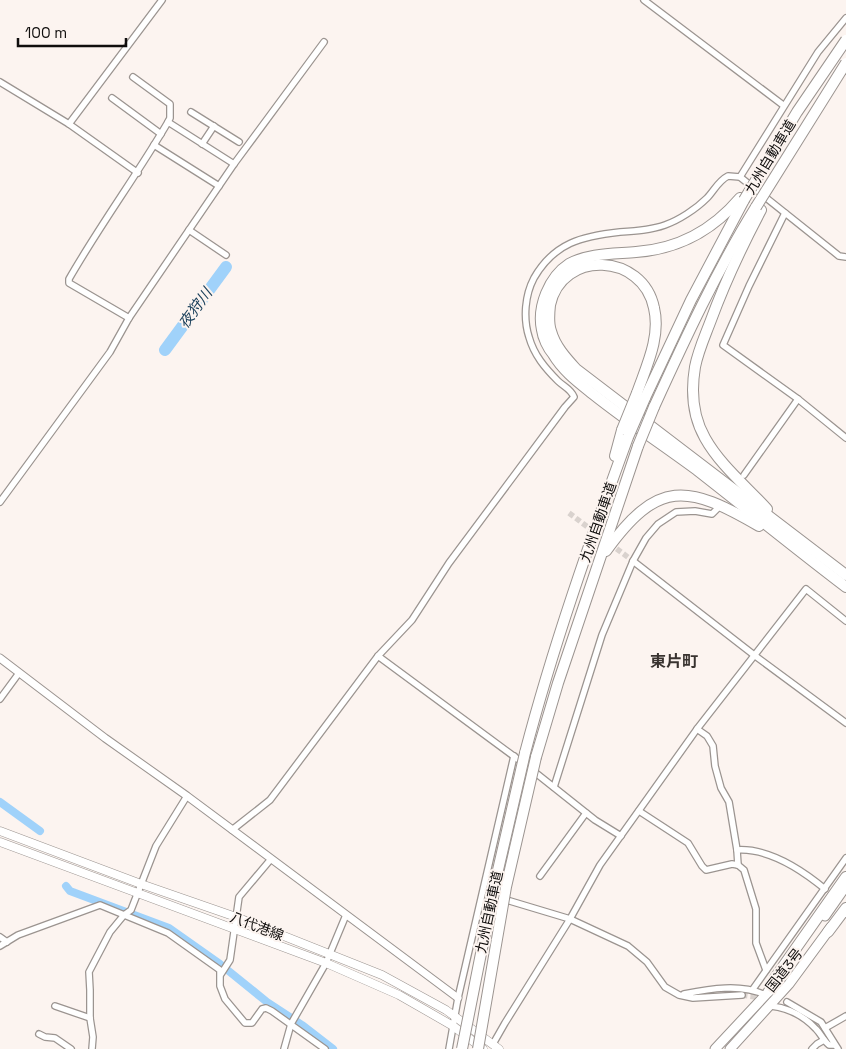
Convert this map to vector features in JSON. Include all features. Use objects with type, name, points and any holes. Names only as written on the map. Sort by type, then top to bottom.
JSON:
[{"type":"highway","name":"九州自動車道","points":[[462,1049],[494,883],[525,753],[545,679],[625,433],[641,396],[742,199],[797,112],[846,40]]},
{"type":"highway","name":"九州自動車道","points":[[478,1049],[506,886],[536,757],[558,683],[638,446],[654,407],[741,230],[759,208],[810,118],[846,63]]},
{"type":"highway","points":[[742,199],[715,222],[695,235],[672,246],[648,251],[605,254],[569,265],[554,277],[547,291],[542,307],[542,331],[553,355],[565,371],[608,406],[697,471],[846,587]]},
{"type":"highway","points":[[759,208],[737,257],[700,350],[695,366],[693,398],[698,422],[712,450],[787,530]]},
{"type":"highway","points":[[641,396],[656,324],[650,296],[638,278],[619,267],[603,264],[574,271],[563,280],[556,290],[548,315],[551,332],[560,351],[576,369],[846,576]]},
{"type":"highway","points":[[595,571],[614,539],[639,512],[663,498],[678,495],[702,498],[728,508],[788,543]]},
{"type":"highway","points":[[767,993],[775,978],[846,878]]},
{"type":"highway","name":"国道3号","points":[[715,1049],[767,993],[846,886]]},
{"type":"highway","name":"国道3号","points":[[730,1049],[789,984],[828,932],[846,904]]},
{"type":"highway","points":[[828,932],[846,908]]},
{"type":"main road","name":"八代港線","points":[[0,831],[141,884],[236,917],[382,975],[455,1016],[496,1047]]},
{"type":"main road","name":"八代港線","points":[[0,842],[326,963],[399,995],[453,1026],[483,1049]]},
{"type":"street","points":[[69,124],[162,0]]},
{"type":"street","points":[[644,0],[783,105]]},
{"type":"street","points":[[740,177],[783,105],[818,52],[846,18]]},
{"type":"street","points":[[0,502],[110,352],[129,318],[234,164],[324,42]]},
{"type":"street","points":[[129,318],[69,283],[69,279],[84,253],[138,173],[170,118],[170,104],[133,77]]},
{"type":"street","points":[[0,82],[69,124],[138,173]]},
{"type":"street","points":[[112,98],[161,134]]},
{"type":"street","points":[[191,112],[239,142]]},
{"type":"street","points":[[168,122],[234,164]]},
{"type":"street","points":[[202,144],[214,126]]},
{"type":"street","points":[[154,146],[219,186]]},
{"type":"street","points":[[232,830],[270,800],[378,656],[412,620],[448,563],[574,397],[542,363],[534,351],[528,336],[526,324],[528,295],[531,284],[549,257],[571,243],[602,234],[642,231],[666,225],[706,200],[723,179],[728,176],[740,177],[840,256],[846,257]]},
{"type":"street","points":[[785,213],[749,286],[723,345],[798,399],[846,438]]},
{"type":"street","points":[[189,230],[226,256]]},
{"type":"street","points":[[744,475],[798,399]]},
{"type":"street","points":[[554,787],[602,635],[633,562],[646,538],[658,524],[676,512],[695,511],[712,514],[717,509]]},
{"type":"street","points":[[633,562],[846,723]]},
{"type":"street","points":[[496,1047],[505,1023],[570,919],[600,866],[696,729],[806,589],[846,621]]},
{"type":"street","points":[[378,656],[514,756],[586,813],[621,836]]},
{"type":"street","points":[[0,658],[105,738],[187,796],[458,998]]},
{"type":"street","points":[[0,699],[19,673]]},
{"type":"street","points":[[696,729],[707,736],[712,742],[721,788],[729,802],[738,865]]},
{"type":"street","points":[[449,1049],[458,998],[514,756]]},
{"type":"street","points":[[92,1049],[94,1037],[90,1018],[88,972],[110,932],[124,915],[131,910],[156,846],[187,796]]},
{"type":"street","points":[[639,812],[688,843],[706,870],[725,864],[738,865],[744,870],[756,909],[756,943],[766,970]]},
{"type":"street","points":[[540,876],[586,813]]},
{"type":"street","points":[[737,850],[746,850],[797,867],[825,889]]},
{"type":"street","points":[[753,989],[846,858]]},
{"type":"street","points":[[271,859],[239,898],[230,960],[221,974],[220,986],[225,999],[245,1023],[252,1023],[262,1009],[266,1008],[325,1049]]},
{"type":"street","points":[[483,895],[510,900],[570,919],[628,946],[647,962],[665,987],[679,995],[693,998],[742,995]]},
{"type":"street","points":[[0,946],[18,935],[100,905],[168,933],[220,970],[221,974]]},
{"type":"street","points":[[284,1049],[291,1024],[326,963],[346,915]]},
{"type":"street","points":[[0,937],[7,942]]},
{"type":"street","points":[[679,995],[737,988],[753,989],[767,993]]},
{"type":"street","points":[[787,1002],[820,1022],[836,1047]]},
{"type":"street","points":[[55,1006],[90,1018]]},
{"type":"street","points":[[771,1006],[782,1007],[800,1015],[816,1029],[829,1045],[836,1047]]},
{"type":"street","points":[[825,1028],[846,1016]]},
{"type":"street","points":[[39,1034],[55,1038],[71,1049]]},
{"type":"street","points":[[812,1049],[824,1040]]},
{"type":"waterway","name":"夜狩川","points":[[165,350],[226,267]]},
{"type":"waterway","points":[[0,802],[40,831]]},
{"type":"waterway","points":[[66,886],[70,891],[169,928],[333,1049]]},
{"type":"tunnel","points":[[569,513],[633,561]]},
{"type":"tunnel","points":[[742,995],[763,998]]},
{"type":"district","name":"東片町","points":[[674,661]]}]
